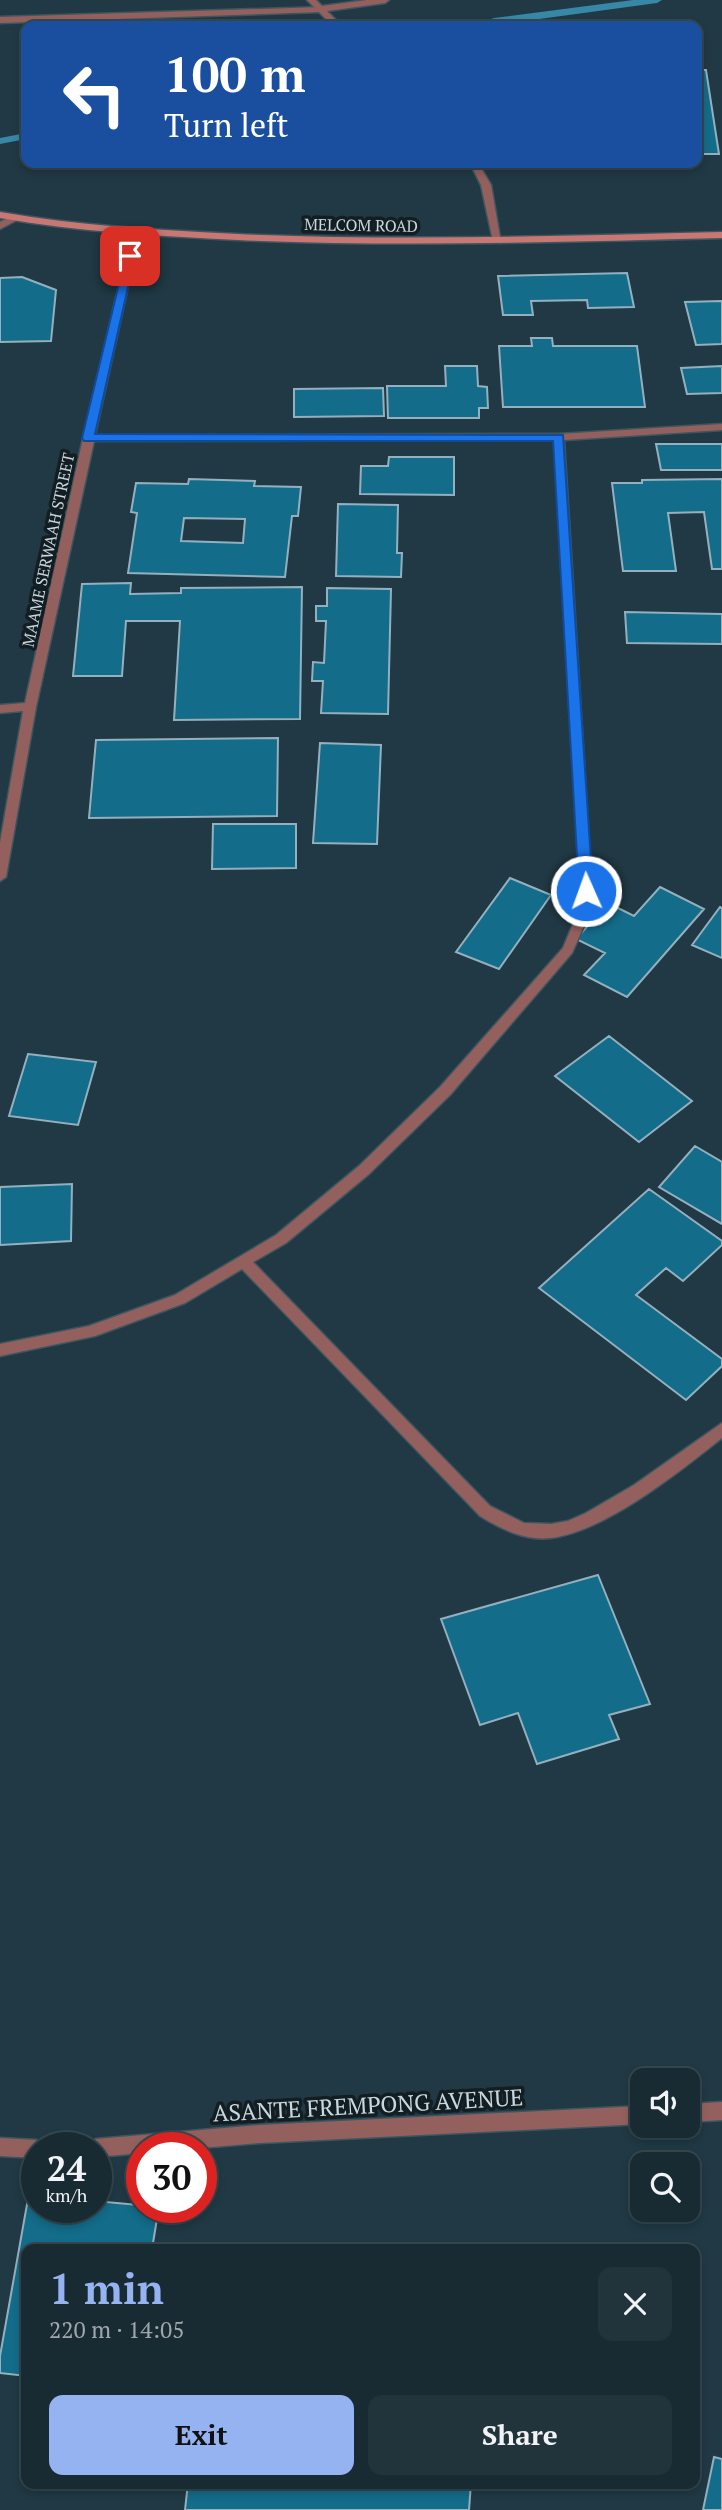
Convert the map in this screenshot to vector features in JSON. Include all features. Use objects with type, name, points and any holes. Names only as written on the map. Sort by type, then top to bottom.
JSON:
[{"type":"main road","name":"MELCOM ROAD","points":[[0,215],[135,232],[327,240],[498,241],[722,235]]},
{"type":"street","points":[[311,0],[333,21]]},
{"type":"street","points":[[0,20],[320,9],[386,0]]},
{"type":"street","points":[[477,168],[486,185],[498,241]]},
{"type":"street","points":[[0,226],[13,218]]},
{"type":"street","name":"MAAME SERWAAH STREET","points":[[0,877],[30,707],[135,232]]},
{"type":"street","points":[[88,438],[559,437],[722,427]]},
{"type":"street","points":[[0,1350],[90,1332],[180,1299],[281,1239],[353,1179],[445,1091],[568,950],[581,919],[586,891],[559,437]]},
{"type":"street","points":[[0,709],[30,707]]},
{"type":"street","points":[[243,1261],[485,1511],[512,1528],[552,1531],[593,1517],[662,1475],[722,1429]]},
{"type":"street","points":[[700,2112],[722,2111]]},
{"type":"street","name":"ASANTE FREMPONG AVENUE","points":[[112,2147],[260,2134],[630,2116]]},
{"type":"street","points":[[0,2147],[21,2148]]},
{"type":"building","points":[[702,70],[706,70],[719,154],[702,154]]},
{"type":"building","points":[[627,273],[634,307],[588,308],[587,300],[531,301],[533,315],[503,315],[498,276]]},
{"type":"building","points":[[22,277],[56,290],[51,341],[0,342],[0,278]]},
{"type":"building","points":[[722,301],[722,344],[696,345],[685,302]]},
{"type":"building","points":[[531,338],[552,338],[553,346],[637,346],[645,407],[503,407],[499,346],[532,346]]},
{"type":"building","points":[[445,366],[477,366],[478,386],[487,387],[488,408],[479,408],[479,418],[388,418],[387,386],[446,386]]},
{"type":"building","points":[[722,366],[722,393],[687,394],[681,368]]},
{"type":"building","points":[[383,388],[384,416],[294,417],[294,389]]},
{"type":"building","points":[[656,444],[722,444],[722,470],[661,470]]},
{"type":"building","points":[[389,457],[454,457],[454,495],[360,494],[361,466],[388,466]]},
{"type":"building","points":[[189,479],[255,481],[254,486],[301,487],[298,516],[292,516],[285,577],[128,573],[137,513],[131,512],[136,483],[188,484]],"holes":[[[184,518],[245,519],[243,543],[181,541]]]},
{"type":"building","points":[[722,479],[722,569],[712,569],[704,512],[668,513],[676,571],[623,571],[612,483]]},
{"type":"building","points":[[338,504],[398,505],[397,553],[402,553],[401,577],[336,576]]},
{"type":"building","points":[[131,583],[130,594],[181,593],[181,588],[302,587],[300,719],[174,720],[180,621],[126,621],[122,676],[73,676],[82,584]]},
{"type":"building","points":[[327,588],[391,589],[388,714],[321,713],[323,681],[312,681],[313,662],[324,663],[326,621],[316,621],[316,606],[327,606]]},
{"type":"building","points":[[625,612],[722,614],[722,644],[627,643]]},
{"type":"building","points":[[278,738],[277,816],[89,818],[96,740]]},
{"type":"building","points":[[320,743],[381,745],[377,844],[313,843]]},
{"type":"building","points":[[213,824],[296,824],[296,868],[212,869]]},
{"type":"building","points":[[510,878],[551,895],[499,969],[456,952]]},
{"type":"building","points":[[660,887],[704,909],[627,997],[584,975],[605,953],[576,939],[608,903],[634,916]]},
{"type":"building","points":[[720,907],[722,908],[722,958],[692,945]]},
{"type":"building","points":[[609,1036],[692,1101],[639,1142],[555,1076]]},
{"type":"building","points":[[28,1054],[96,1062],[78,1125],[9,1116]]},
{"type":"building","points":[[695,1146],[722,1162],[722,1224],[659,1187]]},
{"type":"building","points":[[72,1184],[71,1241],[0,1245],[0,1187]]},
{"type":"building","points":[[649,1189],[722,1241],[722,1245],[683,1281],[666,1268],[636,1295],[722,1359],[722,1366],[686,1400],[539,1288]]},
{"type":"building","points":[[598,1575],[650,1704],[609,1715],[619,1739],[537,1764],[518,1713],[480,1725],[441,1619]]},
{"type":"building","points":[[112,2203],[126,2204],[126,2223],[156,2223],[153,2244],[21,2244],[21,2375],[0,2373],[0,2356],[24,2223],[112,2223]]},
{"type":"building","points":[[714,2457],[722,2459],[722,2510],[703,2510]]},
{"type":"building","points":[[187,2489],[471,2489],[469,2510],[185,2510]]},
{"type":"waterway","points":[[494,21],[657,0]]},
{"type":"waterway","points":[[0,141],[21,137]]},
{"type":"route","points":[[130,256],[88,438],[559,437],[586,891]]}]
